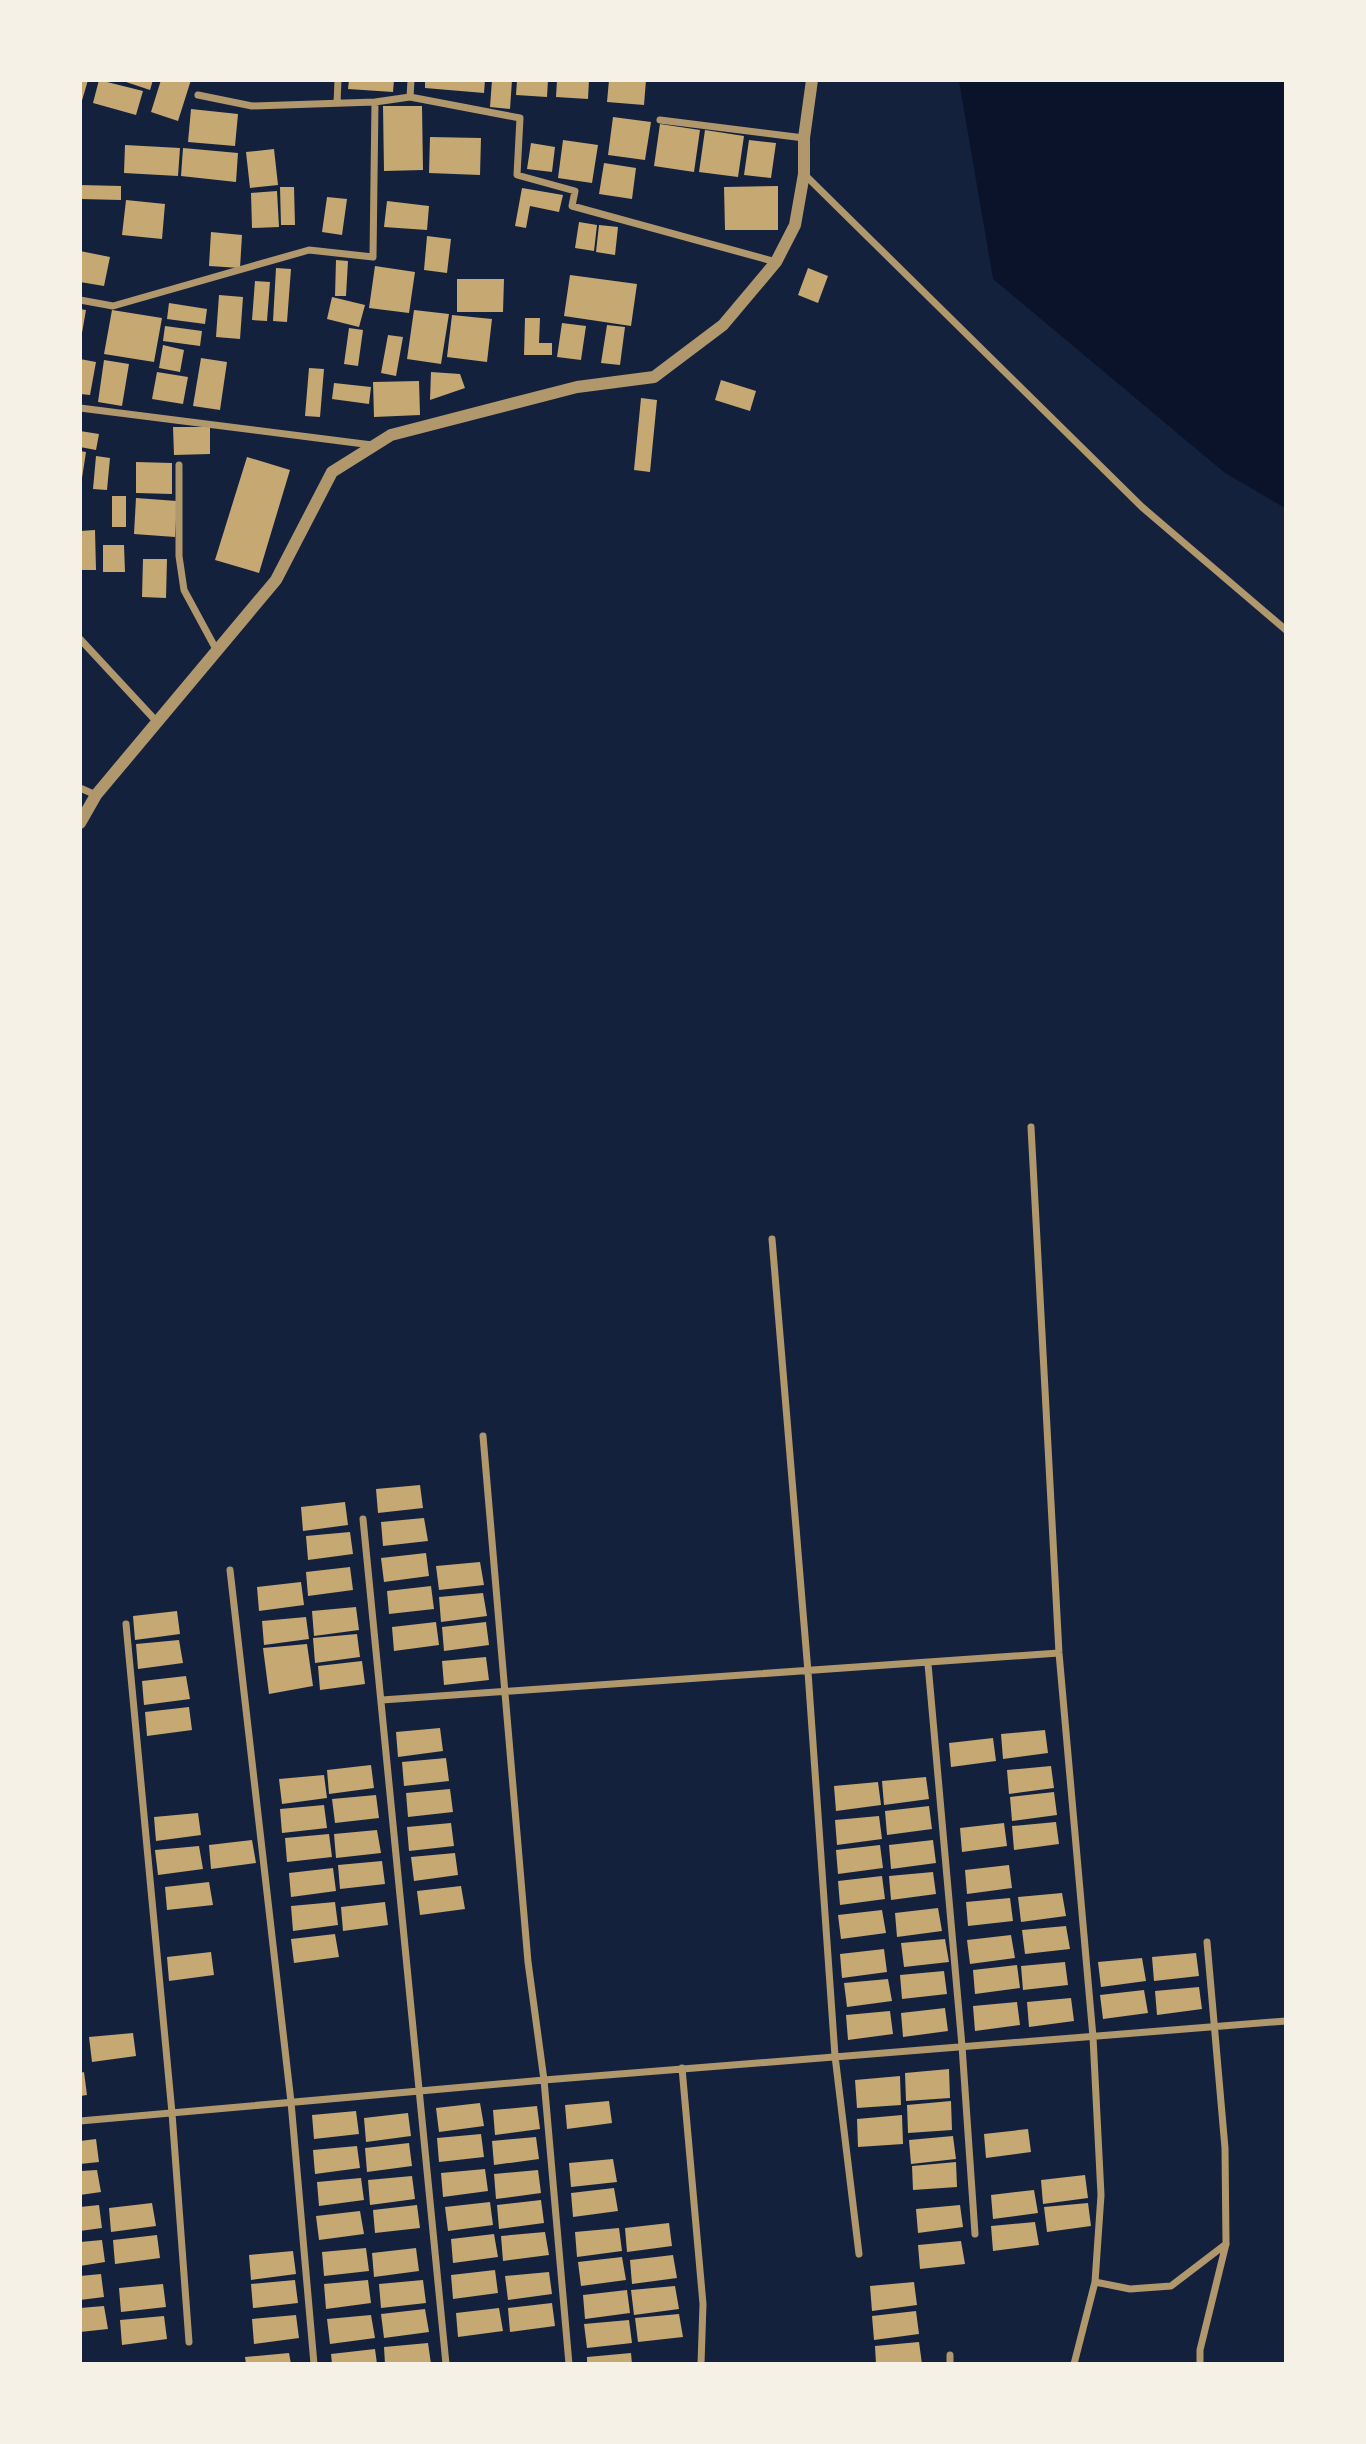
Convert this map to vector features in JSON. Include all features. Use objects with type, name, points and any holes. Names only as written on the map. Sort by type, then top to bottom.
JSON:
[{"type":"street","points":[[337,103],[338,80]]},
{"type":"street","points":[[410,97],[411,80]]},
{"type":"street","points":[[80,823],[96,795],[276,580],[332,472],[391,435],[577,387],[654,377],[723,325],[776,262],[795,225],[804,174],[804,138],[812,80]]},
{"type":"street","points":[[198,96],[252,106],[375,102],[410,97],[520,118],[517,175],[575,191],[572,206],[776,262]]},
{"type":"street","points":[[80,300],[113,306],[309,250],[373,257],[375,102]]},
{"type":"street","points":[[660,120],[804,138]]},
{"type":"street","points":[[804,174],[1142,507],[1286,629]]},
{"type":"street","points":[[80,408],[373,445]]},
{"type":"street","points":[[179,465],[179,556],[184,590],[190,606],[217,650]]},
{"type":"street","points":[[80,639],[157,722]]},
{"type":"street","points":[[80,788],[96,795]]},
{"type":"street","points":[[1031,1127],[1059,1653],[1093,2037],[1101,2195],[1095,2282],[1074,2364]]},
{"type":"street","points":[[772,1239],[808,1672],[835,2056],[859,2254]]},
{"type":"street","points":[[483,1436],[508,1692],[528,1962],[544,2080],[569,2364]]},
{"type":"street","points":[[363,1519],[446,2364]]},
{"type":"street","points":[[230,1570],[291,2102],[314,2364]]},
{"type":"street","points":[[126,1624],[172,2113],[189,2342]]},
{"type":"street","points":[[382,1700],[1059,1653]]},
{"type":"street","points":[[928,1664],[962,2046],[975,2234]]},
{"type":"street","points":[[1200,2364],[1200,2350],[1226,2244],[1225,2148],[1207,1942]]},
{"type":"street","points":[[80,2121],[682,2068],[1286,2021]]},
{"type":"street","points":[[682,2068],[703,2304],[701,2364]]},
{"type":"street","points":[[1095,2282],[1130,2289],[1171,2286],[1226,2244]]},
{"type":"water","points":[[959,81],[1285,81],[1285,508],[1225,473],[993,279]]},
{"type":"building","points":[[80,80],[88,80],[81,104],[80,104]]},
{"type":"building","points":[[99,80],[143,91],[136,115],[93,103]]},
{"type":"building","points":[[120,80],[153,80],[150,90]]},
{"type":"building","points":[[161,80],[191,80],[178,121],[151,112]]},
{"type":"building","points":[[349,80],[394,80],[393,92],[348,89]]},
{"type":"building","points":[[425,80],[485,80],[484,93],[425,88]]},
{"type":"building","points":[[492,80],[512,80],[510,109],[490,107]]},
{"type":"building","points":[[517,80],[548,80],[547,97],[516,95]]},
{"type":"building","points":[[557,80],[589,80],[588,99],[556,97]]},
{"type":"building","points":[[609,80],[646,80],[644,105],[607,102]]},
{"type":"building","points":[[383,106],[422,106],[423,170],[384,171]]},
{"type":"building","points":[[191,109],[238,114],[235,146],[188,142]]},
{"type":"building","points":[[613,117],[651,122],[645,160],[608,155]]},
{"type":"building","points":[[660,124],[700,130],[694,172],[654,166]]},
{"type":"building","points":[[705,130],[744,136],[738,177],[699,172]]},
{"type":"building","points":[[430,137],[481,138],[480,175],[429,173]]},
{"type":"building","points":[[563,140],[598,145],[592,183],[558,178]]},
{"type":"building","points":[[749,140],[776,143],[771,178],[744,175]]},
{"type":"building","points":[[531,143],[555,147],[552,172],[527,169]]},
{"type":"building","points":[[125,145],[180,148],[178,176],[124,173]]},
{"type":"building","points":[[183,148],[238,153],[236,182],[181,176]]},
{"type":"building","points":[[274,149],[278,185],[250,188],[246,152]]},
{"type":"building","points":[[604,163],[636,168],[632,199],[599,194]]},
{"type":"building","points":[[80,185],[121,186],[121,200],[80,199]]},
{"type":"building","points":[[778,186],[778,230],[725,230],[724,187]]},
{"type":"building","points":[[280,187],[294,187],[295,225],[281,225]]},
{"type":"building","points":[[522,188],[563,195],[559,212],[530,206],[526,228],[515,226]]},
{"type":"building","points":[[277,191],[279,227],[252,228],[251,193]]},
{"type":"building","points":[[327,197],[347,199],[342,235],[322,232]]},
{"type":"building","points":[[126,200],[165,204],[162,239],[122,235]]},
{"type":"building","points":[[387,201],[429,206],[427,230],[384,227]]},
{"type":"building","points":[[579,222],[597,225],[594,251],[575,248]]},
{"type":"building","points":[[599,225],[618,227],[615,255],[596,252]]},
{"type":"building","points":[[211,232],[242,235],[240,268],[209,266]]},
{"type":"building","points":[[427,236],[451,239],[447,273],[424,270]]},
{"type":"building","points":[[80,251],[110,257],[104,286],[80,282]]},
{"type":"building","points":[[336,260],[348,261],[346,296],[335,296]]},
{"type":"building","points":[[375,266],[415,272],[409,313],[369,308]]},
{"type":"building","points":[[276,268],[291,269],[287,322],[273,321]]},
{"type":"building","points":[[808,268],[828,276],[818,303],[798,295]]},
{"type":"building","points":[[570,275],[637,284],[631,326],[564,316]]},
{"type":"building","points":[[457,279],[504,279],[503,312],[457,312]]},
{"type":"building","points":[[255,281],[270,282],[267,321],[252,320]]},
{"type":"building","points":[[219,295],[243,297],[240,339],[216,337]]},
{"type":"building","points":[[332,297],[365,305],[359,327],[327,319]]},
{"type":"building","points":[[169,303],[207,309],[205,324],[167,319]]},
{"type":"building","points":[[80,309],[86,310],[82,333],[80,333]]},
{"type":"building","points":[[112,310],[162,318],[154,362],[104,354]]},
{"type":"building","points":[[414,310],[449,314],[441,364],[407,359]]},
{"type":"building","points":[[452,315],[492,319],[487,362],[447,357]]},
{"type":"building","points":[[525,318],[540,318],[539,343],[552,343],[552,355],[524,355]]},
{"type":"building","points":[[562,323],[586,326],[581,360],[557,357]]},
{"type":"building","points":[[607,325],[625,327],[620,365],[601,363]]},
{"type":"building","points":[[165,326],[202,331],[200,346],[163,341]]},
{"type":"building","points":[[349,328],[363,330],[358,366],[344,364]]},
{"type":"building","points":[[388,335],[403,337],[396,376],[381,373]]},
{"type":"building","points":[[163,345],[184,350],[180,372],[159,368]]},
{"type":"building","points":[[201,358],[227,362],[220,410],[193,406]]},
{"type":"building","points":[[80,359],[96,362],[90,395],[80,394]]},
{"type":"building","points":[[104,360],[129,364],[122,406],[98,402]]},
{"type":"building","points":[[309,368],[324,369],[320,417],[305,416]]},
{"type":"building","points":[[157,372],[188,377],[183,404],[152,399]]},
{"type":"building","points":[[431,372],[460,374],[465,388],[430,400]]},
{"type":"building","points":[[721,380],[756,391],[750,411],[715,400]]},
{"type":"building","points":[[419,381],[420,415],[374,417],[373,382]]},
{"type":"building","points":[[334,383],[371,387],[369,404],[332,399]]},
{"type":"building","points":[[641,398],[657,400],[650,472],[634,470]]},
{"type":"building","points":[[173,427],[210,427],[210,454],[174,455]]},
{"type":"building","points":[[80,431],[99,434],[96,450],[80,447]]},
{"type":"building","points":[[80,451],[86,452],[82,478],[80,478]]},
{"type":"building","points":[[96,456],[110,458],[107,490],[93,489]]},
{"type":"building","points":[[247,457],[290,470],[259,573],[215,560]]},
{"type":"building","points":[[136,462],[172,463],[172,494],[136,493]]},
{"type":"building","points":[[112,496],[126,496],[126,527],[112,527]]},
{"type":"building","points":[[136,498],[177,501],[175,537],[134,534]]},
{"type":"building","points":[[95,530],[96,570],[80,570],[80,531]]},
{"type":"building","points":[[103,545],[124,545],[125,572],[103,572]]},
{"type":"building","points":[[143,559],[167,559],[166,598],[142,597]]},
{"type":"building","points":[[420,1485],[423,1508],[378,1513],[376,1489]]},
{"type":"building","points":[[345,1502],[348,1525],[303,1531],[301,1507]]},
{"type":"building","points":[[424,1518],[428,1541],[383,1546],[381,1522]]},
{"type":"building","points":[[350,1532],[353,1554],[308,1560],[306,1536]]},
{"type":"building","points":[[426,1553],[429,1576],[384,1582],[381,1558]]},
{"type":"building","points":[[480,1562],[484,1585],[439,1590],[436,1566]]},
{"type":"building","points":[[350,1567],[353,1590],[308,1596],[306,1572]]},
{"type":"building","points":[[301,1582],[304,1605],[259,1611],[257,1587]]},
{"type":"building","points":[[431,1586],[434,1609],[389,1614],[387,1591]]},
{"type":"building","points":[[483,1593],[487,1616],[441,1622],[439,1597]]},
{"type":"building","points":[[356,1607],[359,1630],[314,1636],[312,1611]]},
{"type":"building","points":[[177,1611],[180,1634],[135,1640],[133,1616]]},
{"type":"building","points":[[306,1617],[309,1639],[264,1645],[262,1621]]},
{"type":"building","points":[[436,1622],[439,1645],[394,1651],[392,1627]]},
{"type":"building","points":[[486,1622],[489,1645],[444,1651],[442,1627]]},
{"type":"building","points":[[357,1634],[360,1657],[315,1663],[313,1638]]},
{"type":"building","points":[[179,1640],[183,1663],[138,1669],[136,1644]]},
{"type":"building","points":[[307,1644],[313,1686],[269,1694],[263,1648]]},
{"type":"building","points":[[486,1657],[489,1680],[444,1685],[442,1661]]},
{"type":"building","points":[[362,1661],[365,1684],[320,1690],[318,1666]]},
{"type":"building","points":[[186,1676],[190,1699],[144,1705],[142,1681]]},
{"type":"building","points":[[189,1707],[192,1730],[147,1736],[145,1712]]},
{"type":"building","points":[[440,1728],[443,1751],[398,1757],[396,1732]]},
{"type":"building","points":[[1045,1730],[1048,1753],[1003,1759],[1001,1734]]},
{"type":"building","points":[[993,1738],[996,1761],[951,1767],[949,1743]]},
{"type":"building","points":[[446,1758],[449,1781],[404,1786],[402,1762]]},
{"type":"building","points":[[371,1765],[374,1788],[329,1794],[327,1770]]},
{"type":"building","points":[[1051,1766],[1054,1788],[1009,1794],[1007,1770]]},
{"type":"building","points":[[324,1775],[327,1798],[282,1804],[279,1779]]},
{"type":"building","points":[[926,1777],[929,1799],[884,1805],[882,1781]]},
{"type":"building","points":[[878,1782],[881,1805],[836,1811],[834,1786]]},
{"type":"building","points":[[450,1789],[453,1812],[408,1817],[406,1793]]},
{"type":"building","points":[[1054,1792],[1057,1815],[1012,1821],[1010,1797]]},
{"type":"building","points":[[376,1795],[379,1818],[335,1823],[332,1799]]},
{"type":"building","points":[[324,1805],[327,1828],[282,1833],[280,1809]]},
{"type":"building","points":[[929,1806],[932,1829],[887,1835],[885,1811]]},
{"type":"building","points":[[198,1813],[201,1835],[156,1841],[154,1817]]},
{"type":"building","points":[[879,1816],[882,1839],[837,1845],[835,1820]]},
{"type":"building","points":[[1056,1822],[1059,1844],[1014,1850],[1012,1826]]},
{"type":"building","points":[[451,1823],[454,1846],[409,1851],[407,1827]]},
{"type":"building","points":[[1004,1823],[1007,1846],[962,1852],[960,1828]]},
{"type":"building","points":[[377,1830],[381,1853],[336,1858],[334,1834]]},
{"type":"building","points":[[329,1834],[332,1857],[287,1862],[285,1838]]},
{"type":"building","points":[[252,1840],[256,1863],[211,1869],[209,1845]]},
{"type":"building","points":[[933,1840],[936,1863],[891,1869],[889,1845]]},
{"type":"building","points":[[880,1845],[883,1868],[838,1874],[836,1850]]},
{"type":"building","points":[[199,1846],[203,1869],[158,1875],[155,1850]]},
{"type":"building","points":[[455,1853],[458,1875],[414,1881],[411,1857]]},
{"type":"building","points":[[382,1861],[385,1884],[340,1889],[338,1865]]},
{"type":"building","points":[[1009,1865],[1012,1888],[967,1894],[965,1870]]},
{"type":"building","points":[[333,1868],[336,1891],[291,1897],[289,1873]]},
{"type":"building","points":[[933,1872],[936,1894],[891,1900],[889,1876]]},
{"type":"building","points":[[882,1876],[885,1899],[840,1905],[838,1881]]},
{"type":"building","points":[[209,1882],[213,1905],[167,1910],[165,1887]]},
{"type":"building","points":[[461,1886],[465,1909],[420,1915],[417,1891]]},
{"type":"building","points":[[1062,1893],[1066,1916],[1021,1922],[1018,1897]]},
{"type":"building","points":[[1010,1898],[1013,1921],[968,1926],[966,1902]]},
{"type":"building","points":[[335,1902],[338,1925],[293,1931],[291,1906]]},
{"type":"building","points":[[385,1902],[388,1925],[343,1931],[341,1907]]},
{"type":"building","points":[[938,1908],[942,1931],[897,1937],[895,1913]]},
{"type":"building","points":[[882,1910],[886,1933],[841,1939],[838,1915]]},
{"type":"building","points":[[1066,1926],[1070,1949],[1025,1954],[1022,1930]]},
{"type":"building","points":[[335,1934],[339,1957],[294,1963],[291,1939]]},
{"type":"building","points":[[1011,1935],[1015,1958],[970,1964],[967,1940]]},
{"type":"building","points":[[945,1939],[949,1962],[904,1967],[901,1943]]},
{"type":"building","points":[[884,1949],[887,1972],[842,1978],[840,1954]]},
{"type":"building","points":[[211,1952],[214,1975],[169,1981],[167,1957]]},
{"type":"building","points":[[1196,1953],[1199,1976],[1154,1981],[1152,1957]]},
{"type":"building","points":[[1142,1958],[1146,1981],[1101,1987],[1098,1962]]},
{"type":"building","points":[[1065,1962],[1068,1985],[1023,1990],[1021,1966]]},
{"type":"building","points":[[1017,1965],[1020,1988],[975,1994],[973,1970]]},
{"type":"building","points":[[944,1971],[947,1994],[902,1999],[900,1975]]},
{"type":"building","points":[[888,1979],[892,2001],[847,2007],[844,1983]]},
{"type":"building","points":[[1199,1987],[1202,2009],[1157,2015],[1155,1991]]},
{"type":"building","points":[[1144,1990],[1148,2013],[1103,2019],[1100,1995]]},
{"type":"building","points":[[1071,1998],[1074,2021],[1029,2027],[1027,2002]]},
{"type":"building","points":[[1017,2002],[1020,2025],[975,2031],[973,2006]]},
{"type":"building","points":[[945,2008],[948,2031],[903,2037],[901,2013]]},
{"type":"building","points":[[890,2011],[893,2034],[848,2040],[846,2015]]},
{"type":"building","points":[[133,2033],[136,2056],[92,2062],[89,2037]]},
{"type":"building","points":[[949,2069],[950,2098],[906,2101],[905,2073]]},
{"type":"building","points":[[84,2072],[87,2095],[80,2096],[80,2073]]},
{"type":"building","points":[[900,2076],[901,2105],[857,2108],[855,2080]]},
{"type":"building","points":[[609,2101],[612,2123],[567,2129],[565,2105]]},
{"type":"building","points":[[951,2101],[952,2130],[908,2133],[907,2105]]},
{"type":"building","points":[[480,2103],[484,2126],[439,2132],[436,2108]]},
{"type":"building","points":[[537,2106],[540,2129],[495,2135],[493,2110]]},
{"type":"building","points":[[356,2111],[359,2134],[314,2139],[312,2115]]},
{"type":"building","points":[[408,2113],[411,2136],[366,2142],[364,2118]]},
{"type":"building","points":[[902,2115],[903,2144],[858,2147],[857,2119]]},
{"type":"building","points":[[1028,2129],[1031,2152],[986,2158],[984,2134]]},
{"type":"building","points":[[481,2134],[484,2157],[439,2162],[437,2138]]},
{"type":"building","points":[[953,2136],[956,2159],[911,2164],[909,2140]]},
{"type":"building","points":[[536,2137],[539,2159],[494,2165],[492,2141]]},
{"type":"building","points":[[96,2139],[99,2162],[80,2164],[80,2141]]},
{"type":"building","points":[[409,2143],[412,2166],[367,2172],[365,2148]]},
{"type":"building","points":[[357,2146],[360,2168],[315,2174],[313,2150]]},
{"type":"building","points":[[613,2159],[617,2182],[571,2187],[569,2163]]},
{"type":"building","points":[[956,2162],[957,2187],[913,2190],[912,2166]]},
{"type":"building","points":[[485,2169],[488,2191],[443,2197],[441,2173]]},
{"type":"building","points":[[97,2170],[101,2192],[80,2195],[80,2171]]},
{"type":"building","points":[[538,2170],[541,2193],[496,2199],[494,2174]]},
{"type":"building","points":[[1085,2175],[1088,2198],[1043,2204],[1041,2180]]},
{"type":"building","points":[[412,2176],[415,2199],[370,2205],[368,2180]]},
{"type":"building","points":[[361,2178],[364,2200],[319,2206],[317,2182]]},
{"type":"building","points":[[614,2188],[618,2211],[573,2217],[571,2193]]},
{"type":"building","points":[[1034,2190],[1038,2213],[993,2219],[991,2195]]},
{"type":"building","points":[[541,2200],[544,2223],[499,2229],[497,2205]]},
{"type":"building","points":[[490,2202],[493,2225],[448,2231],[445,2207]]},
{"type":"building","points":[[152,2203],[156,2226],[111,2232],[109,2208]]},
{"type":"building","points":[[1088,2203],[1091,2226],[1047,2232],[1044,2207]]},
{"type":"building","points":[[99,2205],[102,2228],[80,2231],[80,2207]]},
{"type":"building","points":[[417,2205],[420,2228],[375,2233],[373,2210]]},
{"type":"building","points":[[960,2205],[963,2227],[918,2233],[916,2209]]},
{"type":"building","points":[[360,2211],[364,2234],[319,2240],[316,2216]]},
{"type":"building","points":[[1035,2222],[1039,2245],[993,2251],[991,2226]]},
{"type":"building","points":[[669,2223],[672,2246],[627,2252],[625,2228]]},
{"type":"building","points":[[619,2228],[622,2251],[577,2257],[575,2232]]},
{"type":"building","points":[[545,2232],[549,2255],[503,2261],[501,2236]]},
{"type":"building","points":[[494,2234],[498,2257],[453,2263],[451,2239]]},
{"type":"building","points":[[157,2235],[160,2258],[115,2264],[113,2240]]},
{"type":"building","points":[[102,2240],[105,2262],[80,2266],[80,2242]]},
{"type":"building","points":[[961,2241],[965,2264],[920,2269],[918,2245]]},
{"type":"building","points":[[366,2248],[369,2271],[324,2276],[322,2252]]},
{"type":"building","points":[[416,2248],[419,2271],[374,2277],[372,2253]]},
{"type":"building","points":[[293,2251],[296,2274],[251,2280],[249,2255]]},
{"type":"building","points":[[673,2255],[677,2278],[632,2284],[630,2260]]},
{"type":"building","points":[[622,2257],[626,2280],[581,2286],[578,2262]]},
{"type":"building","points":[[495,2270],[498,2293],[453,2299],[451,2275]]},
{"type":"building","points":[[549,2272],[552,2294],[508,2300],[505,2276]]},
{"type":"building","points":[[101,2274],[104,2297],[80,2300],[80,2276]]},
{"type":"building","points":[[295,2280],[298,2303],[253,2308],[251,2284]]},
{"type":"building","points":[[368,2280],[371,2303],[326,2309],[324,2284]]},
{"type":"building","points":[[423,2280],[426,2303],[381,2308],[379,2284]]},
{"type":"building","points":[[914,2282],[917,2305],[872,2311],[870,2286]]},
{"type":"building","points":[[163,2284],[166,2307],[121,2312],[119,2288]]},
{"type":"building","points":[[675,2286],[679,2309],[634,2315],[631,2290]]},
{"type":"building","points":[[627,2290],[630,2313],[585,2319],[583,2295]]},
{"type":"building","points":[[552,2303],[555,2326],[510,2332],[508,2308]]},
{"type":"building","points":[[104,2306],[108,2329],[80,2332],[80,2308]]},
{"type":"building","points":[[499,2308],[503,2331],[458,2337],[456,2313]]},
{"type":"building","points":[[425,2309],[429,2332],[384,2338],[381,2314]]},
{"type":"building","points":[[916,2311],[919,2334],[874,2340],[872,2316]]},
{"type":"building","points":[[679,2314],[683,2337],[638,2342],[635,2318]]},
{"type":"building","points":[[296,2315],[299,2338],[254,2344],[252,2319]]},
{"type":"building","points":[[371,2315],[375,2338],[330,2344],[327,2319]]},
{"type":"building","points":[[164,2316],[167,2339],[122,2345],[120,2320]]},
{"type":"building","points":[[629,2320],[632,2343],[587,2348],[584,2324]]},
{"type":"building","points":[[919,2342],[922,2364],[876,2364],[875,2346]]},
{"type":"building","points":[[428,2343],[431,2364],[385,2364],[384,2347]]},
{"type":"building","points":[[375,2349],[377,2364],[332,2364],[331,2354]]},
{"type":"building","points":[[289,2353],[291,2364],[246,2364],[245,2357]]},
{"type":"building","points":[[631,2353],[632,2364],[587,2364],[587,2357]]}]
